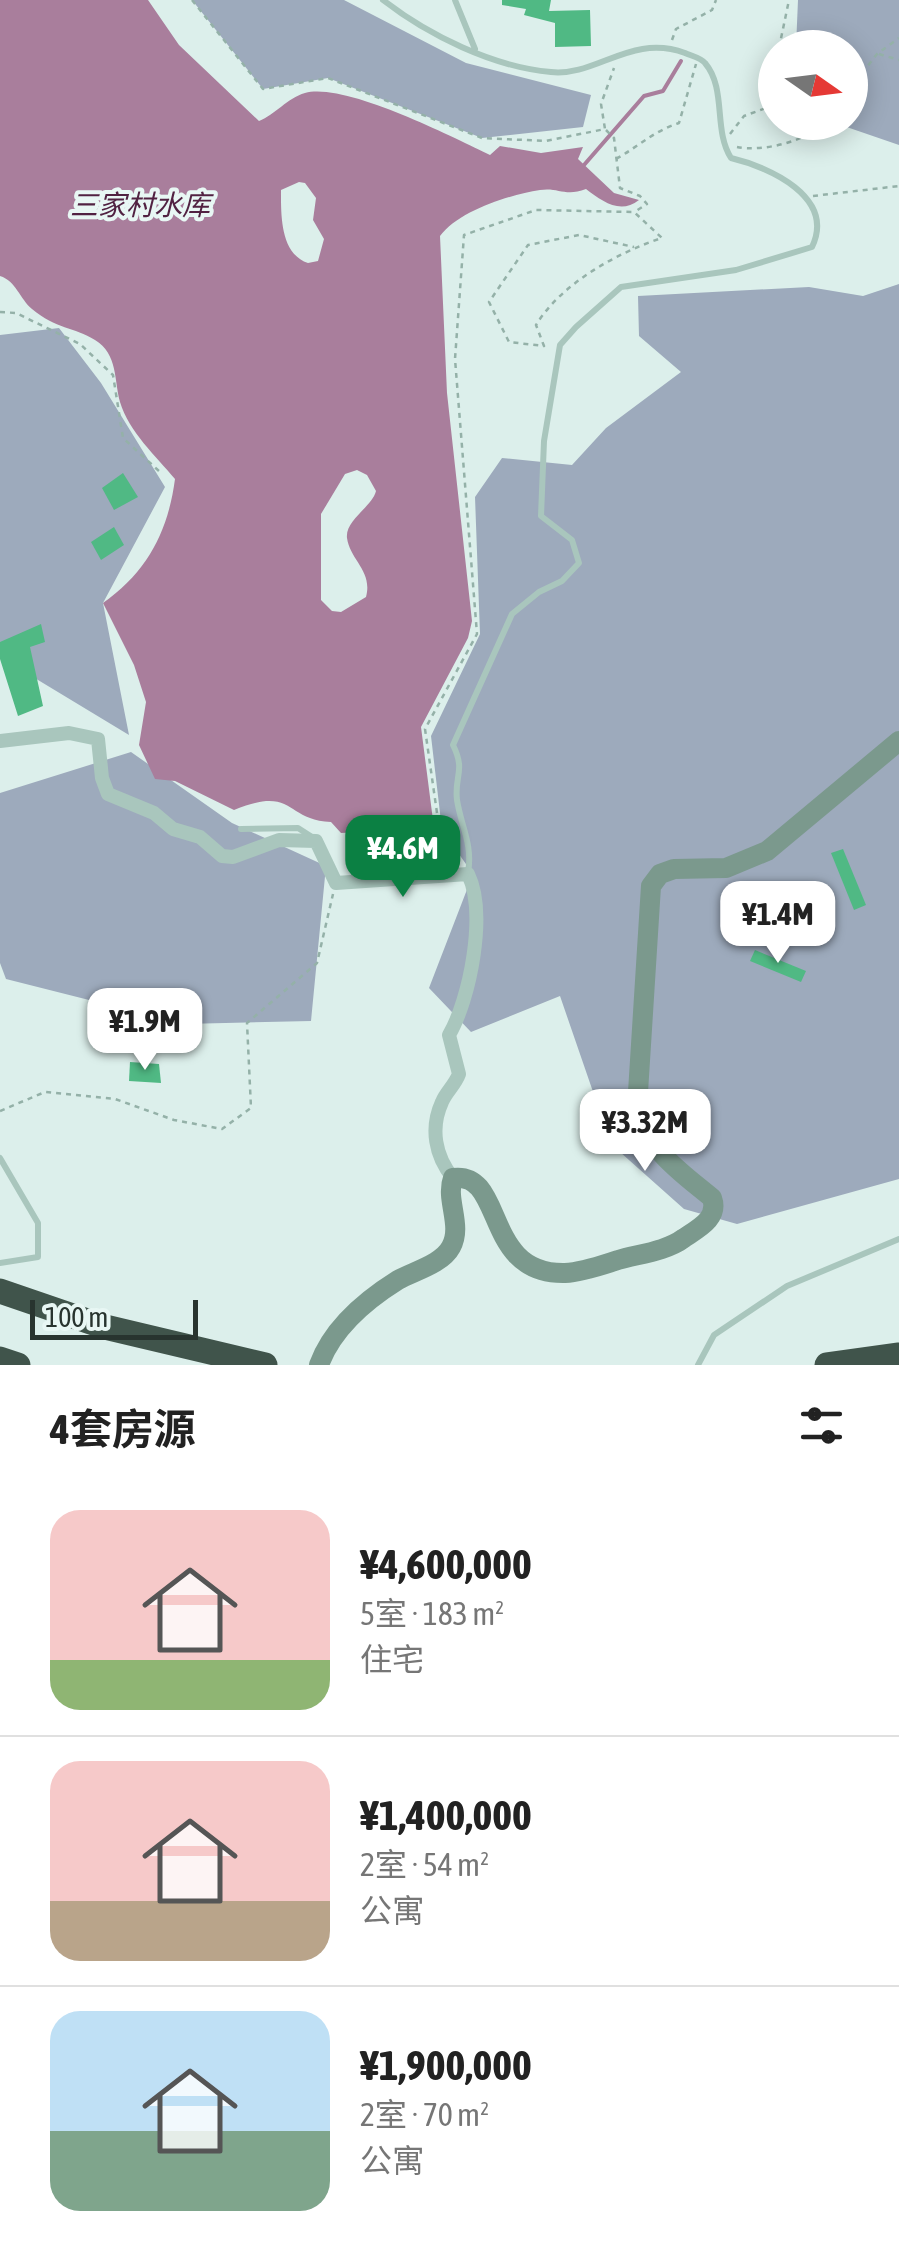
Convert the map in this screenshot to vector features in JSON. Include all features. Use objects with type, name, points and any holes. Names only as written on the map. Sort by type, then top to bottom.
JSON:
[{"type":"highway","points":[[0,1291],[105,1328],[264,1365]]},
{"type":"highway","points":[[827,1365],[899,1355]]},
{"type":"highway","points":[[0,1359],[18,1365]]},
{"type":"street","points":[[0,741],[70,734],[98,739],[102,778],[108,794],[154,813],[173,829],[200,838],[222,856],[233,857],[279,840],[316,841],[336,883],[468,874],[473,885],[476,923],[464,1009],[449,1035],[459,1074],[443,1099],[436,1124],[436,1148],[453,1178]]},
{"type":"street","points":[[453,1178],[472,1179],[481,1187],[507,1246],[518,1260],[540,1270],[565,1273],[592,1268],[678,1243],[711,1218],[715,1207],[712,1198],[655,1150],[637,1108],[650,886],[660,874],[674,869],[726,868],[767,851],[899,741]]},
{"type":"street","points":[[318,1365],[336,1332],[366,1304],[396,1281],[445,1256],[456,1231],[450,1186],[453,1178]]},
{"type":"lane","points":[[383,0],[406,18],[515,67],[556,73],[588,66],[620,52],[670,48],[704,60],[715,80],[722,144],[731,158],[778,173],[807,198],[815,220],[812,248],[736,270],[621,287],[560,345],[544,441],[541,516],[572,540],[579,563],[562,581],[539,592],[512,614],[454,745],[462,764],[456,796],[472,854],[468,874]]},
{"type":"lane","points":[[456,0],[476,50]]},
{"type":"lane","points":[[241,828],[256,832],[298,828],[316,841]]},
{"type":"lane","points":[[0,1158],[38,1223],[38,1257],[0,1263]]},
{"type":"lane","points":[[698,1365],[714,1335],[786,1286],[899,1239]]},
{"type":"path","points":[[192,0],[263,89],[328,78],[482,138],[546,141],[605,129]]},
{"type":"path","points":[[670,48],[676,29],[712,10],[716,0]]},
{"type":"path","points":[[783,30],[789,0]]},
{"type":"path","points":[[868,65],[899,38]]},
{"type":"path","points":[[437,813],[425,729],[478,634],[455,358],[464,235],[536,210],[634,212],[647,204],[640,196],[620,188],[614,138],[605,129],[601,104],[620,52]]},
{"type":"path","points":[[877,54],[899,60]]},
{"type":"path","points":[[616,159],[644,143],[652,132],[680,123],[698,58]]},
{"type":"path","points":[[758,111],[744,116],[722,144],[750,150],[790,140]]},
{"type":"path","points":[[807,198],[823,192],[899,186]]},
{"type":"path","points":[[634,212],[662,238],[634,247],[551,300],[536,325],[544,346],[509,342],[489,302],[528,245],[579,235],[634,247]]},
{"type":"path","points":[[0,312],[16,313],[80,344],[113,375],[124,438],[160,472]]},
{"type":"path","points":[[0,1111],[45,1092],[114,1099],[174,1120],[222,1129],[252,1108],[247,1023],[317,962],[336,883]]},
{"type":"shaded area","points":[[192,0],[344,0],[466,63],[591,95],[583,127],[482,138],[328,78],[263,89]]},
{"type":"shaded area","points":[[798,0],[899,0],[899,145],[868,134],[868,30],[797,30]]},
{"type":"shaded area","points":[[899,284],[899,1179],[737,1224],[684,1209],[611,1144],[560,996],[471,1032],[429,988],[473,874],[442,830],[431,736],[480,634],[475,497],[502,458],[572,465],[606,428],[681,372],[639,336],[638,296],[809,287],[863,296]]},
{"type":"shaded area","points":[[59,328],[101,383],[165,487],[103,603],[129,735],[0,657],[0,335]]},
{"type":"shaded area","points":[[131,752],[232,823],[326,866],[311,1021],[184,1024],[6,979],[0,963],[0,793]]},
{"type":"water","name":"三家村水库","points":[[0,0],[148,0],[179,45],[259,121],[305,93],[345,96],[398,113],[490,155],[500,146],[541,153],[583,147],[578,159],[614,193],[639,200],[618,206],[586,189],[540,190],[485,206],[459,219],[440,236],[447,393],[472,621],[468,638],[421,727],[434,828],[341,833],[331,822],[305,816],[279,802],[254,803],[234,810],[175,781],[155,779],[139,745],[146,702],[134,665],[103,603],[132,578],[153,549],[167,516],[175,479],[130,423],[120,402],[108,352],[87,336],[41,316],[0,276]],"holes":[[[305,183],[316,198],[313,220],[324,239],[318,261],[308,263],[292,251],[282,221],[281,190]],[[357,470],[367,475],[376,491],[354,519],[347,538],[364,573],[366,597],[341,612],[332,611],[321,600],[321,514],[345,474]]]},
{"type":"building","points":[[502,0],[551,0],[549,11],[590,10],[591,46],[555,47],[555,23],[524,15],[526,9],[502,5]]},
{"type":"building","points":[[123,473],[138,497],[114,510],[102,488]]},
{"type":"building","points":[[114,527],[124,545],[101,560],[91,542]]},
{"type":"building","points":[[41,624],[45,642],[30,647],[43,706],[18,716],[0,659],[0,642]]},
{"type":"building","points":[[843,849],[866,905],[854,910],[831,853]]},
{"type":"building","points":[[755,950],[806,971],[801,982],[750,961]]},
{"type":"building","points":[[130,1062],[159,1064],[161,1083],[129,1081]]},
{"type":"waterway","points":[[584,165],[644,96],[663,91],[681,61]]}]
